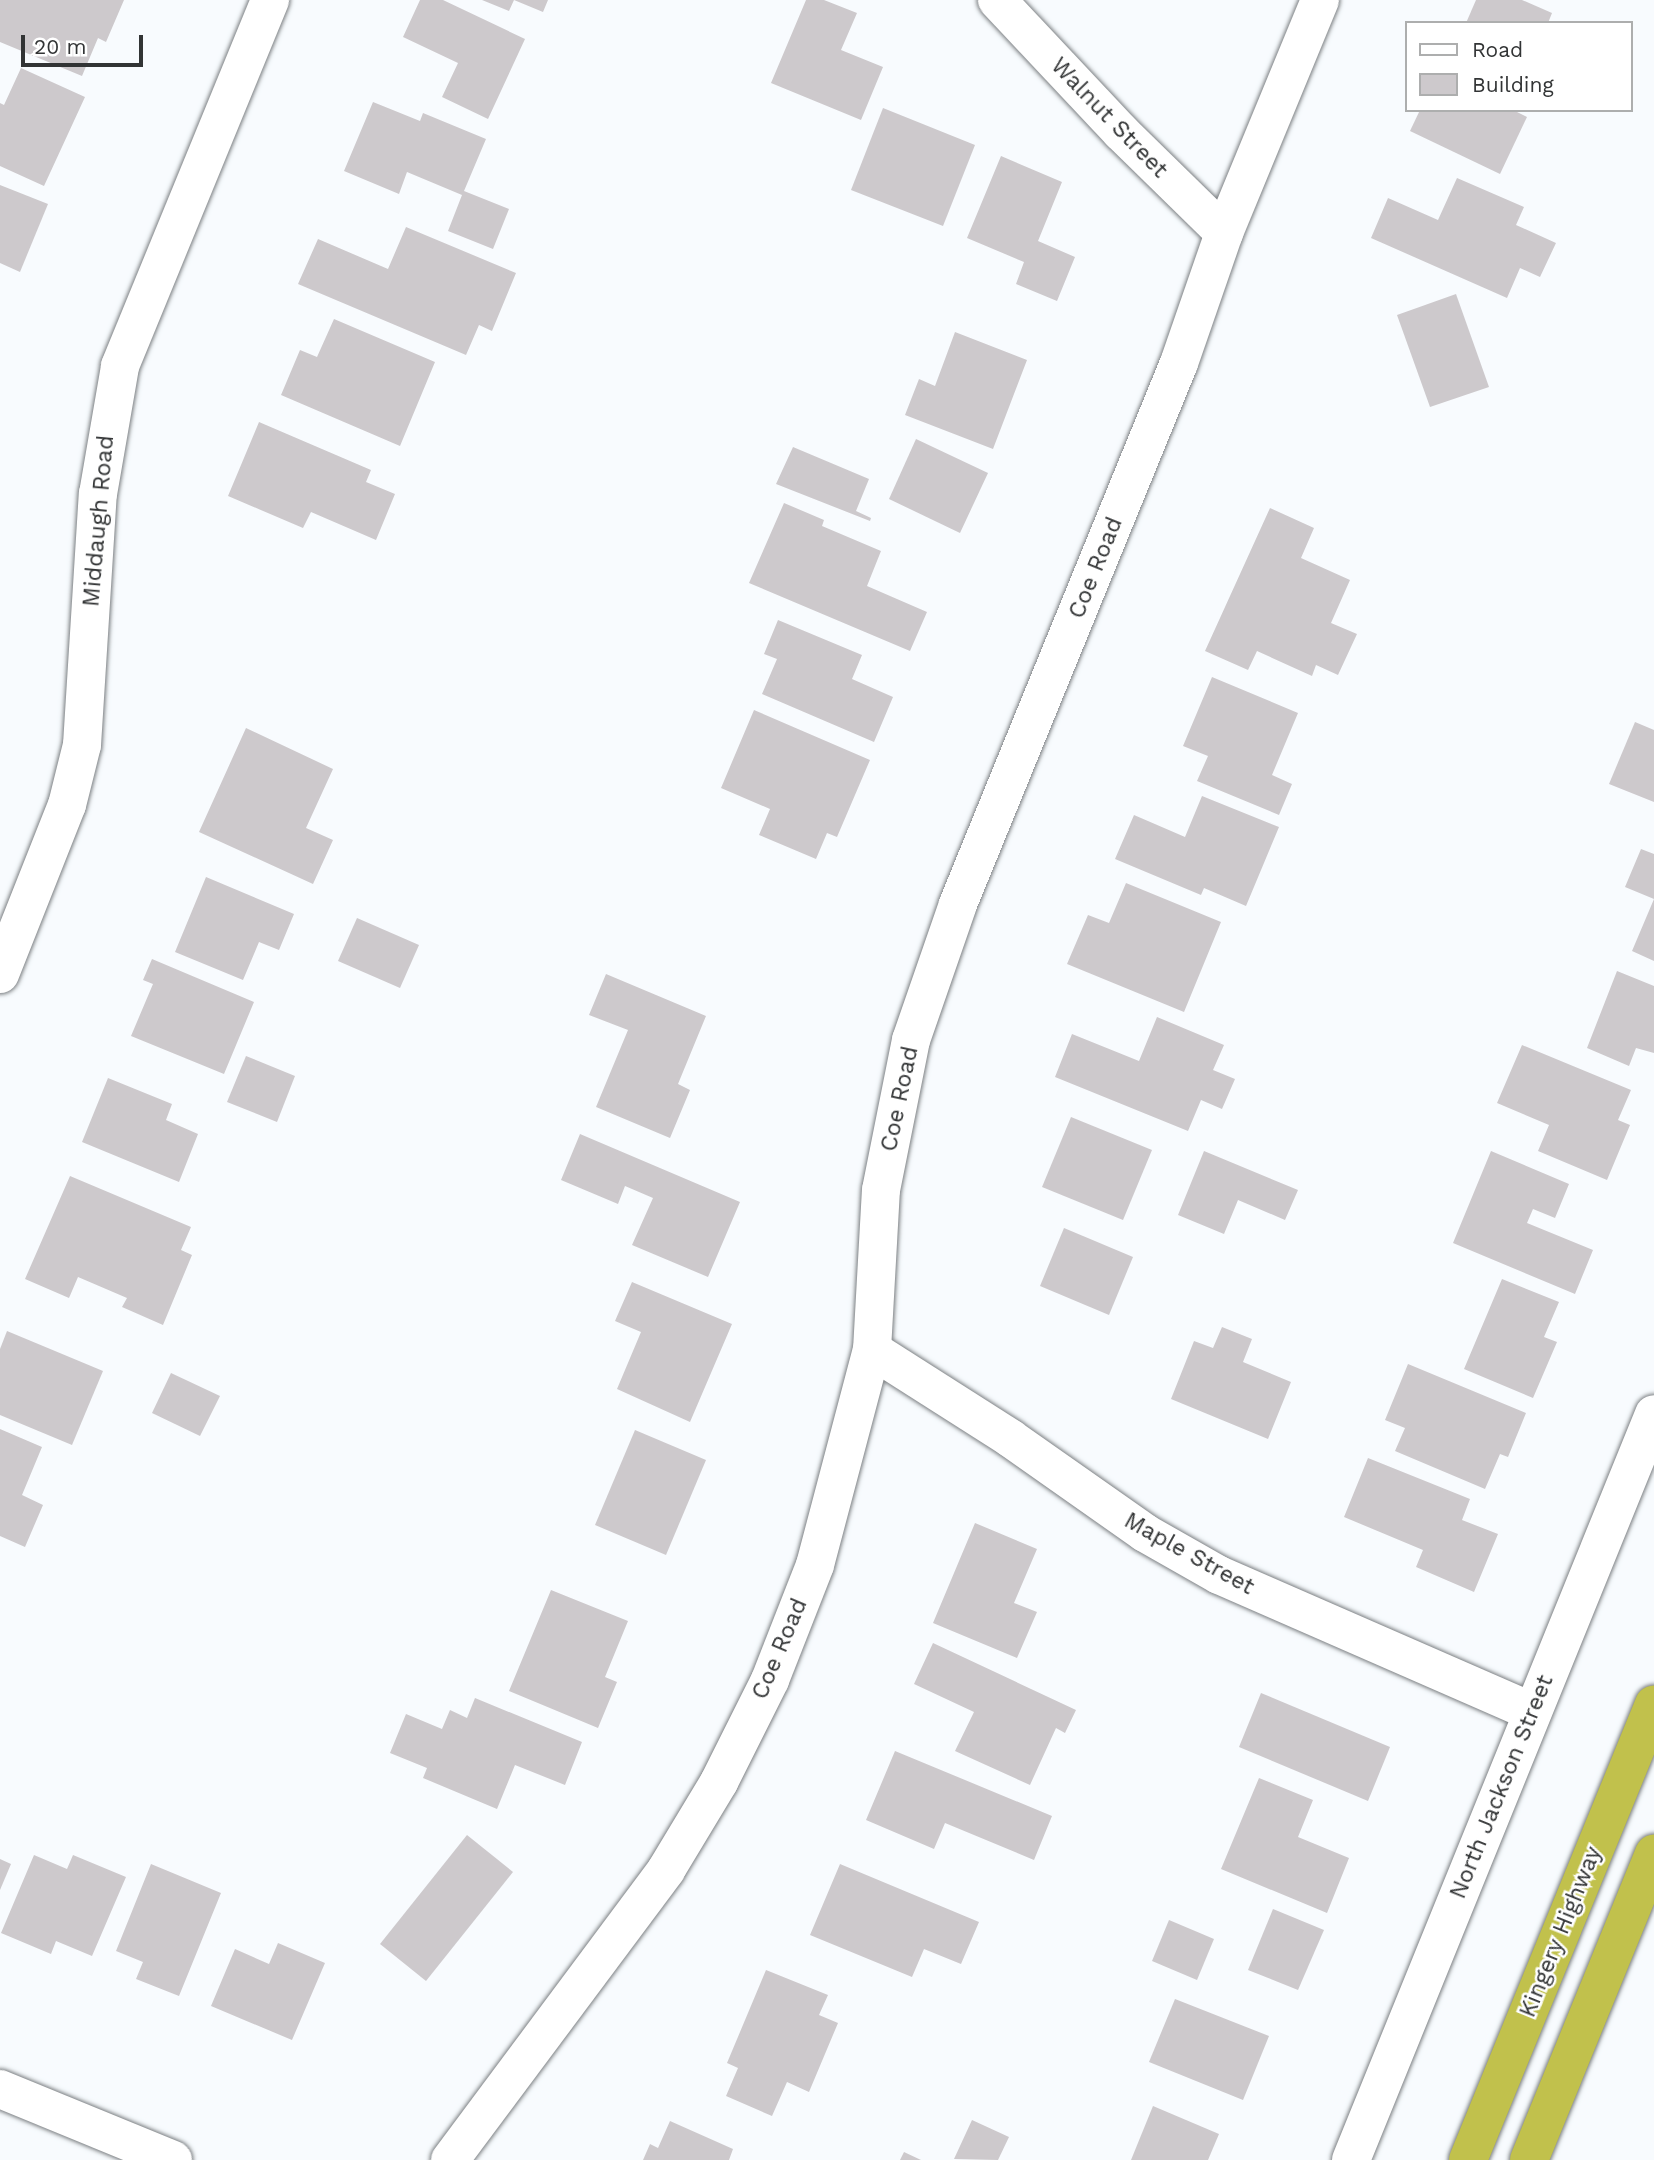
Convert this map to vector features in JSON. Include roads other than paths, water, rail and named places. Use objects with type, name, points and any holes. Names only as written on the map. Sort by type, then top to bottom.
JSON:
[{"type":"highway","name":"Kingery Highway","points":[[1468,2160],[1654,1704]]},
{"type":"highway","points":[[1529,2160],[1654,1853]]},
{"type":"street","name":"Middaugh Road","points":[[0,974],[67,805],[82,745],[97,494],[120,366],[270,0]]},
{"type":"street","name":"Walnut Street","points":[[997,0],[1121,132],[1224,233]]},
{"type":"street","name":"Coe Road","points":[[450,2160],[616,1941],[719,1782],[770,1680],[816,1565],[872,1350],[881,1191],[911,1040],[958,904],[1180,363],[1224,233],[1320,0]]},
{"type":"street","name":"Maple Street","points":[[872,1350],[1010,1438],[1145,1533],[1219,1576],[1532,1712]]},
{"type":"street","name":"North Jackson Street","points":[[1351,2160],[1654,1414]]},
{"type":"street","points":[[0,2089],[173,2160]]}]
